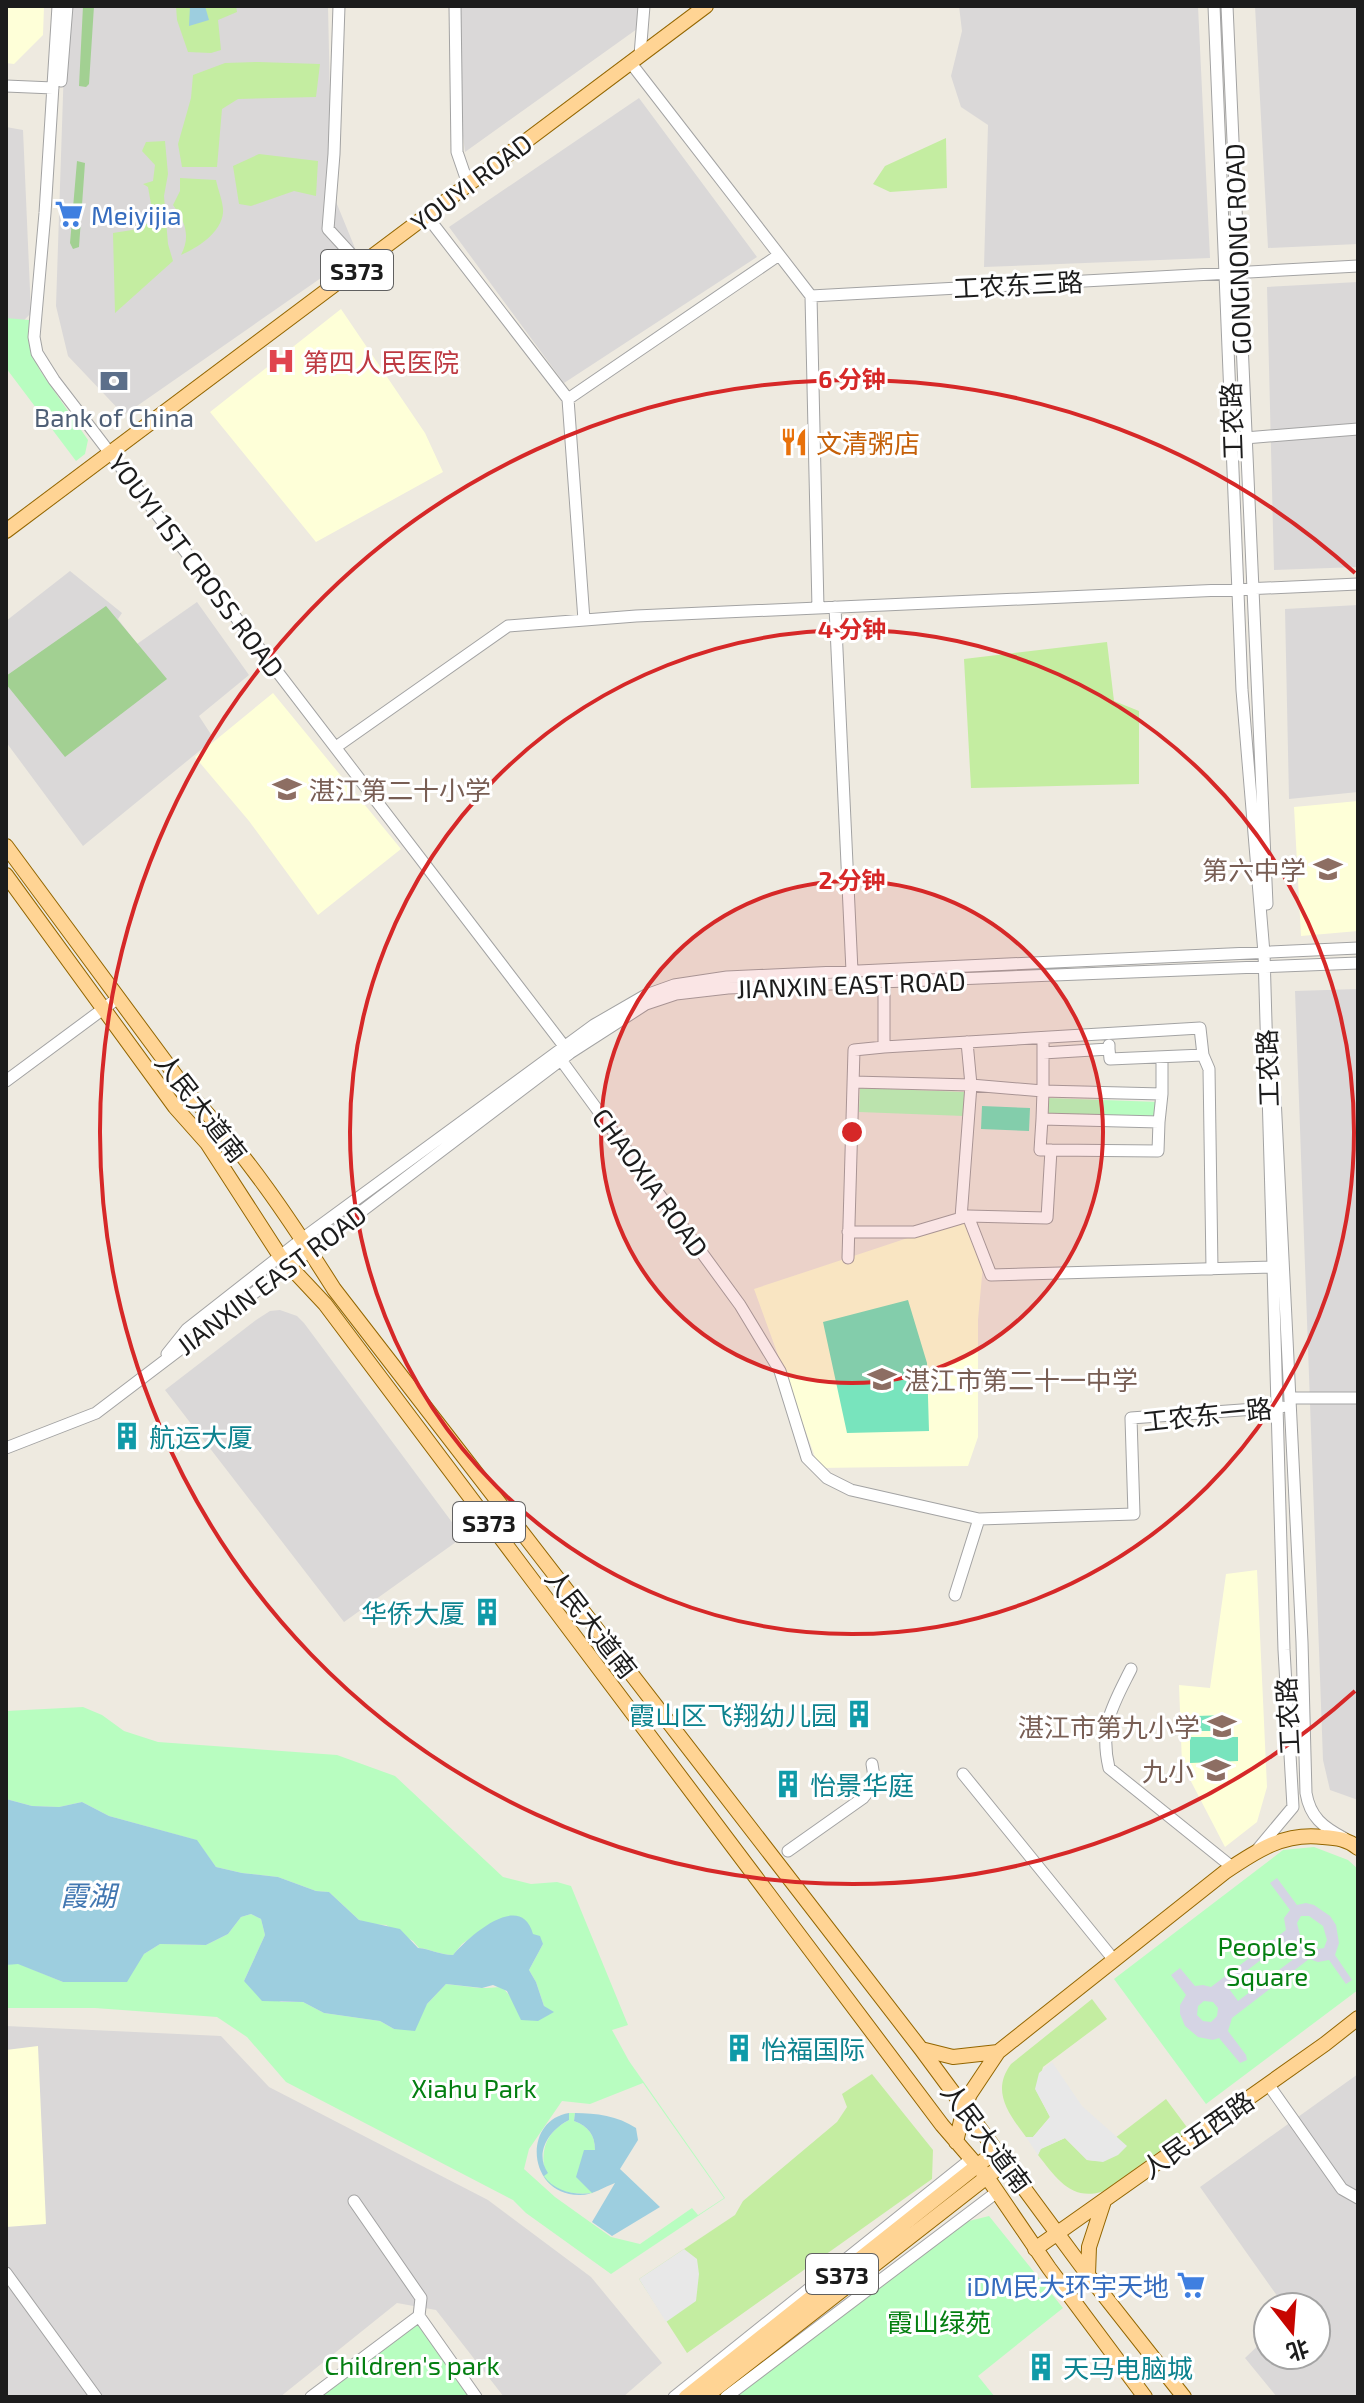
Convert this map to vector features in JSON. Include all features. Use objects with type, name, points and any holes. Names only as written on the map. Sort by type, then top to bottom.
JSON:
[{"type":"main road","name":"YOUYI ROAD","points":[[6,531],[706,6]]},
{"type":"main road","name":"人民大道南","points":[[6,846],[190,1095],[211,1117],[305,1244],[334,1289],[921,2049],[1088,2275],[1184,2397]]},
{"type":"main road","name":"人民大道南","points":[[6,875],[175,1107],[207,1143],[284,1261],[325,1304],[956,2142],[979,2167],[1035,2249],[1145,2397]]},
{"type":"main road","points":[[956,2142],[964,2108],[998,2052],[1244,1859],[1281,1839],[1309,1835],[1355,1843]]},
{"type":"main road","name":"人民五西路","points":[[1035,2249],[1358,2019]]},
{"type":"main road","points":[[921,2049],[953,2057],[998,2052]]},
{"type":"main road","name":"S373","points":[[686,2397],[979,2167],[1002,2156]]},
{"type":"main road","name":"S373","points":[[705,2397],[979,2167]]},
{"type":"main road","points":[[1088,2275],[1089,2247],[1104,2201]]},
{"type":"street","name":"YOUYI 1ST CROSS ROAD","points":[[58,6],[34,337],[37,353],[54,380],[112,450]]},
{"type":"street","name":"YOUYI 1ST CROSS ROAD","points":[[67,6],[41,336],[43,350],[53,371],[565,1053]]},
{"type":"street","points":[[339,6],[328,229],[362,266]]},
{"type":"street","points":[[455,6],[457,152],[468,184]]},
{"type":"street","points":[[644,6],[635,59],[811,296],[818,608]]},
{"type":"street","name":"GONGNONG ROAD","points":[[1214,6],[1225,272]]},
{"type":"street","name":"GONGNONG ROAD","points":[[1227,6],[1252,589]]},
{"type":"street","points":[[6,86],[53,88]]},
{"type":"street","points":[[426,215],[568,399],[584,620]]},
{"type":"street","points":[[568,399],[779,255]]},
{"type":"street","name":"工农东三路","points":[[811,296],[1358,266]]},
{"type":"street","name":"工农路","points":[[1225,272],[1242,690],[1262,953]]},
{"type":"street","points":[[1245,438],[1358,429]]},
{"type":"street","points":[[336,747],[508,626],[835,607],[1358,584]]},
{"type":"street","name":"工农路","points":[[1244,1859],[1293,1807],[1284,1650],[1252,589]]},
{"type":"street","points":[[835,607],[852,971]]},
{"type":"street","name":"JIANXIN EAST ROAD","points":[[6,1448],[96,1413],[159,1364],[187,1329],[646,995],[674,985],[727,977],[1358,948]]},
{"type":"street","name":"JIANXIN EAST ROAD","points":[[565,1053],[646,1004],[676,994],[728,988],[1358,963]]},
{"type":"street","name":"工农路","points":[[1262,967],[1290,1402],[1308,1805],[1320,1825],[1355,1843]]},
{"type":"street","points":[[884,983],[884,1047]]},
{"type":"street","points":[[6,1081],[118,998]]},
{"type":"street","points":[[848,1258],[854,1050],[1200,1028],[1203,1055],[1209,1069],[1212,1269]]},
{"type":"street","points":[[1109,1034],[1110,1059],[1203,1055]]},
{"type":"street","points":[[1043,1038],[1040,1150],[1158,1151],[1162,1057]]},
{"type":"street","points":[[967,1042],[971,1085],[964,1217],[991,1275],[1273,1267]]},
{"type":"street","points":[[1043,1053],[1109,1049]]},
{"type":"street","name":"CHAOXIA ROAD","points":[[565,1053],[740,1305],[780,1371],[807,1458],[827,1478],[851,1490],[979,1519]]},
{"type":"street","points":[[853,1082],[1162,1094]]},
{"type":"street","points":[[1042,1119],[1159,1122]]},
{"type":"street","points":[[848,1232],[914,1232],[964,1217],[1047,1218],[1051,1150]]},
{"type":"street","name":"工农东一路","points":[[979,1519],[1134,1514],[1131,1418],[1358,1398]]},
{"type":"street","points":[[955,1595],[979,1519]]},
{"type":"street","points":[[1131,1669],[1104,1730],[1109,1768],[1244,1859]]},
{"type":"street","points":[[788,1851],[863,1798],[875,1783],[872,1764]]},
{"type":"street","points":[[963,1774],[1114,1960]]},
{"type":"street","points":[[1268,2084],[1342,2189],[1358,2198]]},
{"type":"street","points":[[674,2397],[979,2167]]},
{"type":"street","points":[[726,2397],[997,2192]]},
{"type":"street","points":[[354,2201],[421,2298],[419,2316],[476,2397]]},
{"type":"street","points":[[6,2273],[96,2397]]},
{"type":"street","points":[[311,2397],[419,2316]]},
{"type":"shaded area","points":[[6,6],[44,6],[43,35],[14,64],[6,63]]},
{"type":"shaded area","points":[[66,6],[328,6],[332,192],[357,253],[124,415],[68,356],[56,306]]},
{"type":"shaded area","points":[[454,6],[639,6],[637,29],[465,152],[452,48]]},
{"type":"shaded area","points":[[959,6],[1198,6],[1210,258],[984,267],[988,125],[961,107],[951,76],[962,31]]},
{"type":"shaded area","points":[[1255,6],[1358,6],[1358,244],[1268,248]]},
{"type":"shaded area","points":[[639,98],[757,257],[564,383],[449,227]]},
{"type":"shaded area","points":[[6,127],[23,130],[31,313],[6,339]]},
{"type":"shaded area","points":[[1358,282],[1358,567],[1274,570],[1267,287]]},
{"type":"shaded area","points":[[341,309],[425,433],[443,472],[316,542],[210,412]]},
{"type":"shaded area","points":[[70,571],[122,613],[118,619],[137,644],[197,602],[249,675],[199,716],[214,739],[83,846],[6,742],[6,621]]},
{"type":"shaded area","points":[[1358,605],[1358,792],[1289,799],[1285,609]]},
{"type":"shaded area","name":"湛江第二十小学","points":[[273,693],[401,849],[318,915],[249,821],[195,757]]},
{"type":"shaded area","name":"第六中学","points":[[1358,801],[1358,931],[1301,936],[1294,807]]},
{"type":"shaded area","points":[[1358,989],[1358,1800],[1330,1790],[1323,1760],[1295,991]]},
{"type":"shaded area","name":"湛江市第二十一中学","points":[[965,1219],[983,1265],[978,1320],[978,1437],[968,1466],[819,1468],[754,1289]]},
{"type":"shaded area","points":[[280,1310],[297,1316],[304,1323],[463,1537],[344,1622],[165,1390],[256,1320],[270,1311]]},
{"type":"shaded area","name":"湛江市第九小学","points":[[1257,1570],[1267,1787],[1257,1822],[1225,1847],[1182,1764],[1179,1685],[1210,1688],[1226,1574]]},
{"type":"shaded area","points":[[1277,1878],[1297,1905],[1314,1905],[1330,1916],[1336,1925],[1339,1943],[1335,1955],[1352,1980],[1346,1984],[1329,1960],[1318,1962],[1309,1959],[1232,2018],[1228,2031],[1247,2060],[1240,2063],[1219,2038],[1198,2037],[1185,2026],[1180,2005],[1186,1995],[1171,1975],[1180,1968],[1195,1986],[1211,1987],[1286,1930],[1284,1918],[1290,1910],[1270,1883]],"holes":[[[1301,1916],[1309,1916],[1323,1926],[1327,1940],[1324,1948],[1318,1949],[1301,1939],[1297,1923]],[[1284,1942],[1295,1958],[1238,2001],[1227,1986]],[[1204,2001],[1213,2002],[1218,2008],[1217,2016],[1211,2022],[1203,2021],[1197,2015],[1198,2006]]]},
{"type":"shaded area","points":[[6,2026],[221,2036],[269,2087],[488,2200],[591,2277],[662,2363],[623,2397],[504,2397],[436,2310],[397,2303],[280,2397],[6,2397]]},
{"type":"shaded area","points":[[38,2046],[46,2224],[6,2227],[6,2050]]},
{"type":"shaded area","points":[[1052,2062],[1082,2106],[1127,2146],[1118,2155],[1103,2162],[1087,2160],[1065,2138],[1041,2149],[1038,2155],[1026,2137],[1033,2137],[1050,2117],[1035,2089],[1039,2073]]},
{"type":"shaded area","points":[[1358,2074],[1358,2397],[1277,2397],[1256,2371],[1332,2371],[1332,2291],[1274,2291],[1200,2187]]},
{"type":"shaded area","points":[[684,2249],[697,2259],[696,2301],[666,2322],[639,2279]]},
{"type":"shaded area","points":[[1252,2351],[1252,2367],[1245,2358]]},
{"type":"green space","points":[[83,6],[94,6],[89,84],[86,87],[79,86]]},
{"type":"green space","points":[[176,6],[236,6],[237,12],[218,20],[221,50],[188,52],[177,20]]},
{"type":"green space","points":[[225,63],[320,64],[316,97],[238,99],[222,109],[217,167],[182,167],[178,144],[191,98],[193,75]]},
{"type":"green space","points":[[946,138],[947,188],[890,192],[873,184],[885,166]]},
{"type":"green space","points":[[165,141],[168,174],[164,196],[168,244],[173,261],[115,313],[113,233],[132,230],[158,219],[148,187],[143,184],[153,181],[155,165],[142,151],[146,142]]},
{"type":"green space","points":[[259,154],[318,161],[316,196],[294,191],[251,206],[239,204],[233,166]]},
{"type":"green space","points":[[77,161],[85,163],[79,247],[73,249],[70,243]]},
{"type":"green space","points":[[180,178],[216,180],[223,209],[213,233],[181,255],[186,241],[185,229],[173,205],[180,191]]},
{"type":"green space","points":[[6,318],[29,320],[39,369],[88,440],[85,454],[76,461],[6,368]]},
{"type":"green space","points":[[106,606],[167,679],[65,757],[6,684],[6,676]]},
{"type":"green space","points":[[1107,642],[1114,701],[1139,711],[1139,784],[971,788],[964,659]]},
{"type":"green space","points":[[860,1088],[965,1092],[964,1116],[859,1112]]},
{"type":"green space","points":[[1047,1098],[1159,1102],[1158,1120],[1046,1116]]},
{"type":"green space","points":[[982,1106],[1030,1108],[1029,1131],[981,1129]]},
{"type":"green space","points":[[908,1300],[927,1363],[929,1431],[847,1433],[823,1322]]},
{"type":"green space","name":"Xiahu Park","points":[[83,1707],[102,1715],[124,1731],[158,1742],[337,1755],[395,1776],[503,1877],[531,1884],[557,1882],[571,1886],[628,2025],[612,2030],[629,2061],[725,2198],[611,2274],[526,2213],[513,2200],[286,2082],[247,2037],[217,2017],[95,2008],[6,2008],[6,1965],[17,1963],[63,1982],[144,1954],[160,1944],[206,1945],[228,1934],[241,1917],[251,1914],[261,1919],[265,1935],[244,1981],[281,2002],[303,2002],[324,2013],[380,2021],[394,2029],[427,2004],[446,1984],[500,1988],[507,1992],[515,2005],[544,2006],[529,1970],[543,1944],[489,1925],[462,1944],[453,1955],[419,1948],[386,1925],[359,1920],[329,1892],[316,1891],[278,1877],[216,1867],[196,1840],[109,1816],[82,1802],[59,1807],[32,1806],[6,1799],[6,1711]],"holes":[[[643,2083],[724,2198],[698,2215],[692,2208],[640,2244],[611,2237],[555,2197],[524,2169],[529,2149],[562,2101],[590,2104]]]},
{"type":"green space","points":[[1227,1715],[1228,1731],[1198,1731],[1196,1716]]},
{"type":"green space","points":[[1190,1737],[1238,1737],[1238,1761],[1190,1763]]},
{"type":"green space","name":"People's Square","points":[[1314,1847],[1348,1860],[1358,1869],[1358,1990],[1206,2104],[1114,1979],[1283,1850]]},
{"type":"green space","points":[[1092,1999],[1107,2019],[1043,2067],[1036,2090],[1050,2117],[1033,2137],[1026,2137],[1004,2102],[1002,2083],[1005,2074],[1011,2064]]},
{"type":"green space","points":[[872,2074],[933,2150],[932,2179],[687,2353],[639,2279],[735,2215],[743,2201],[837,2122],[847,2107],[842,2094]]},
{"type":"green space","points":[[1166,2099],[1189,2130],[1104,2191],[1093,2194],[1074,2191],[1059,2180],[1038,2155],[1040,2149],[1065,2138],[1087,2160],[1098,2161],[1115,2138]]},
{"type":"green space","points":[[569,2113],[575,2113],[574,2121],[587,2128],[594,2140],[595,2150],[579,2167],[593,2193],[561,2190],[544,2176],[545,2146],[556,2129],[569,2120]]},
{"type":"green space","name":"霞山绿苑","points":[[989,2216],[1063,2308],[978,2376],[995,2397],[730,2397],[953,2225]]},
{"type":"green space","name":"Children's park","points":[[419,2316],[476,2397],[311,2397]]},
{"type":"water","points":[[190,6],[205,6],[209,20],[189,26]]},
{"type":"water","name":"霞湖","points":[[6,1799],[32,1806],[59,1807],[82,1802],[109,1816],[197,1840],[216,1867],[278,1877],[316,1891],[329,1892],[359,1920],[400,1929],[418,1948],[444,1954],[453,1955],[494,1921],[518,1916],[527,1921],[533,1934],[540,1936],[543,1944],[529,1970],[544,2006],[554,2012],[538,2021],[521,2020],[507,1991],[493,1985],[482,1988],[446,1984],[427,2004],[415,2031],[394,2029],[380,2021],[324,2013],[303,2002],[262,2001],[244,1981],[265,1935],[261,1919],[251,1914],[241,1917],[228,1934],[206,1945],[160,1944],[144,1954],[127,1982],[63,1982],[18,1964],[6,1965]]},
{"type":"water","points":[[569,2113],[569,2120],[555,2130],[543,2150],[548,2173],[544,2176],[537,2157],[543,2129],[554,2119]]},
{"type":"water","points":[[575,2113],[607,2116],[636,2128],[638,2140],[620,2169],[660,2207],[612,2236],[592,2222],[615,2183],[592,2193],[576,2177],[584,2150],[595,2150],[594,2140],[587,2128],[574,2121]]},
{"type":"water","points":[[545,2177],[566,2191],[591,2193],[580,2195],[563,2192],[550,2184]]},
{"type":"place","name":"Meiyijia","points":[[69,214]]},
{"type":"place","name":"第四人民医院","points":[[281,361]]},
{"type":"place","name":"Bank of China","points":[[114,381]]},
{"type":"place","name":"文清粥店","points":[[794,442]]},
{"type":"place","name":"湛江第二十小学","points":[[287,789]]},
{"type":"place","name":"第六中学","points":[[1328,869]]},
{"type":"place","name":"湛江市第二十一中学","points":[[882,1379]]},
{"type":"place","name":"航运大厦","points":[[127,1436]]},
{"type":"place","name":"华侨大厦","points":[[487,1612]]},
{"type":"place","name":"霞山区飞翔幼儿园","points":[[859,1714]]},
{"type":"place","name":"湛江市第九小学","points":[[1222,1726]]},
{"type":"place","name":"九小","points":[[1216,1770]]},
{"type":"place","name":"怡景华庭","points":[[788,1784]]},
{"type":"place","name":"怡福国际","points":[[739,2048]]},
{"type":"place","name":"iDM民大环宇天地","points":[[1191,2285]]},
{"type":"place","name":"天马电脑城","points":[[1041,2367]]}]
